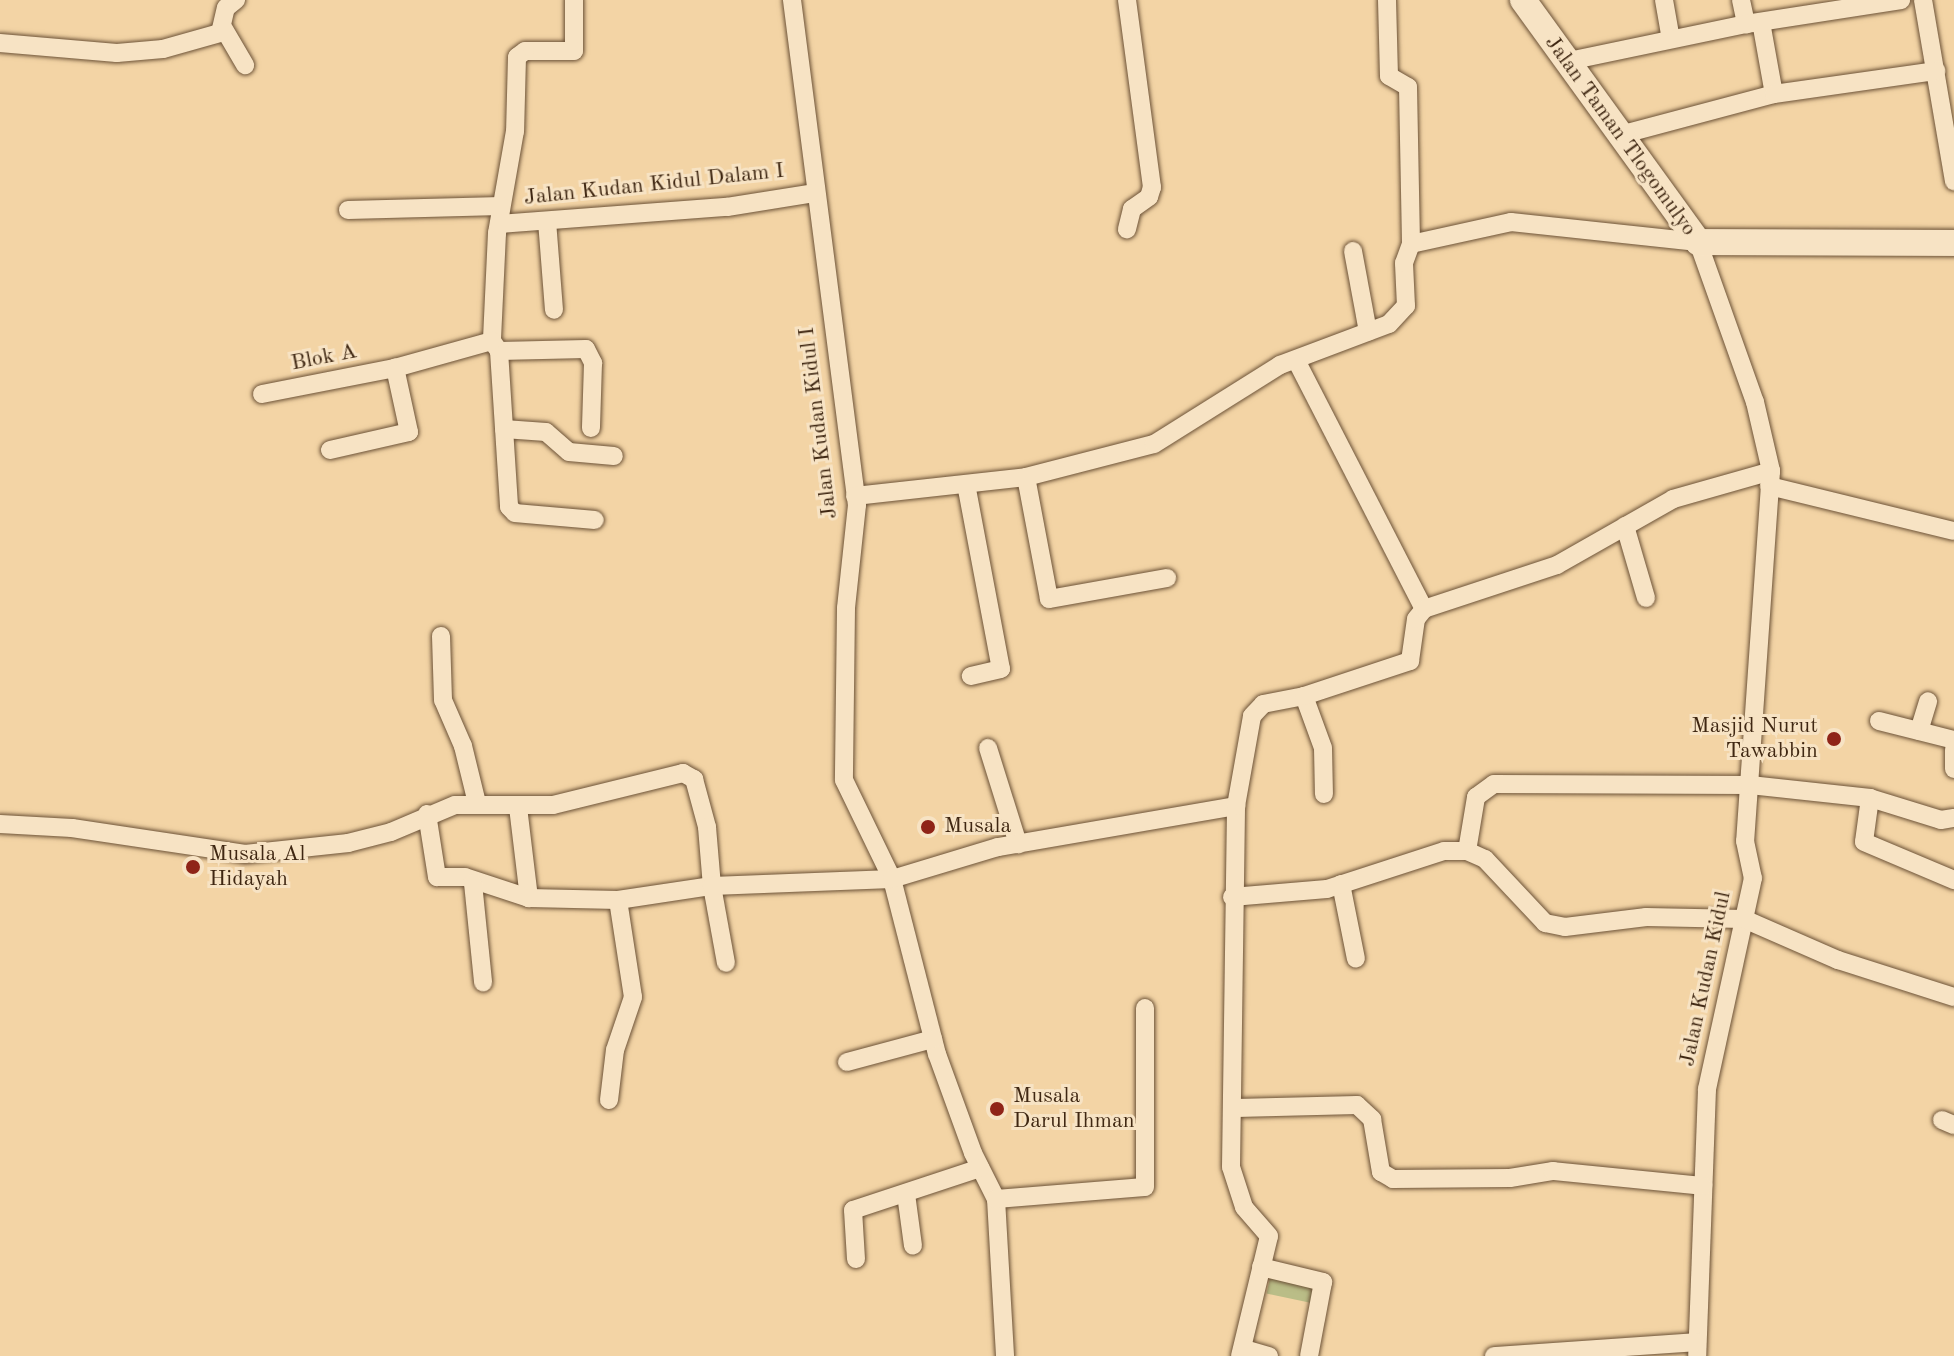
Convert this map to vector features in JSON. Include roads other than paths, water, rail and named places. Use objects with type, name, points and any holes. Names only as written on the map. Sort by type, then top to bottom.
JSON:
[{"type":"street","points":[[236,0],[223,15],[224,29],[245,65]]},
{"type":"street","points":[[574,0],[574,51],[525,51],[517,57],[515,131],[500,215],[495,346],[512,511],[595,520]]},
{"type":"street","name":"Jalan Kudan Kidul I","points":[[792,0],[814,193],[855,496],[841,750],[849,795],[892,879],[933,1039],[980,1168],[996,1199]]},
{"type":"street","points":[[1127,0],[1152,187],[1149,197],[1132,209],[1127,229]]},
{"type":"street","points":[[855,496],[1026,477],[1154,444],[1296,360],[1389,324],[1406,306],[1404,263],[1411,244],[1406,166],[1408,87],[1389,76],[1387,0]]},
{"type":"street","name":"Jalan Taman Tlogomulyo","points":[[1523,0],[1564,62],[1698,242]]},
{"type":"street","points":[[1664,0],[1671,38]]},
{"type":"street","points":[[1741,0],[1754,23],[1774,94]]},
{"type":"street","points":[[1564,62],[1671,38],[1901,0]]},
{"type":"street","points":[[1923,0],[1954,181]]},
{"type":"street","points":[[0,43],[61,51],[147,51],[224,29]]},
{"type":"street","points":[[1620,135],[1774,94],[1936,71]]},
{"type":"street","name":"Jalan Kudan Kidul Dalam I","points":[[348,210],[500,215],[547,221],[727,207],[814,193]]},
{"type":"street","points":[[547,221],[554,310]]},
{"type":"street","name":"Jalan Taman Tlogomulyo","points":[[1411,244],[1511,222],[1698,242]]},
{"type":"street","points":[[1698,242],[1954,243]]},
{"type":"street","name":"Jalan Kudan Kidul","points":[[1697,1349],[1711,1062],[1753,878],[1745,841],[1770,478],[1755,402],[1698,242]]},
{"type":"street","points":[[1353,251],[1368,332]]},
{"type":"street","name":"Blok A","points":[[262,394],[495,346],[586,349],[593,363],[591,428]]},
{"type":"street","points":[[1296,360],[1424,609]]},
{"type":"street","points":[[330,450],[409,432],[395,368]]},
{"type":"street","points":[[504,429],[546,432],[569,452],[614,456]]},
{"type":"street","points":[[1026,477],[1049,599],[1167,578]]},
{"type":"street","points":[[1269,1356],[1242,1352],[1269,1236],[1244,1207],[1232,1181],[1236,1108],[1232,897],[1236,806],[1252,716],[1263,704],[1304,696],[1410,661],[1416,619],[1424,609],[1557,565],[1625,526],[1706,487],[1770,478],[1954,531]]},
{"type":"street","points":[[966,484],[1001,669],[971,676]]},
{"type":"street","points":[[1625,526],[1646,598]]},
{"type":"street","points":[[441,636],[443,700],[463,746],[477,803]]},
{"type":"street","points":[[1304,696],[1323,748],[1324,794]]},
{"type":"street","points":[[1919,731],[1928,701]]},
{"type":"street","points":[[1879,721],[1954,740]]},
{"type":"street","points":[[988,748],[1018,844]]},
{"type":"street","points":[[1954,750],[1954,769]]},
{"type":"street","points":[[0,824],[72,828],[245,854],[348,843],[391,832],[427,814],[477,803],[518,807],[553,805],[690,774],[707,827],[712,886],[726,963]]},
{"type":"street","points":[[1467,851],[1476,797],[1494,784],[1750,785],[1870,798],[1954,820]]},
{"type":"street","points":[[1870,798],[1864,842],[1954,879]]},
{"type":"street","points":[[427,814],[433,872],[437,877],[465,877],[473,883],[497,885],[529,898],[618,900],[712,886],[892,879],[950,858],[1236,806]]},
{"type":"street","points":[[518,807],[529,898]]},
{"type":"street","points":[[1232,897],[1289,895],[1341,884],[1444,851],[1467,851],[1485,859],[1545,923],[1565,927],[1646,917],[1744,919],[1838,960],[1954,997]]},
{"type":"street","points":[[473,883],[483,982]]},
{"type":"street","points":[[1341,884],[1356,959]]},
{"type":"street","points":[[609,1100],[615,1050],[633,997],[618,900]]},
{"type":"street","points":[[1005,1356],[996,1199],[1145,1187],[1145,1008]]},
{"type":"street","points":[[847,1062],[933,1039]]},
{"type":"street","points":[[1236,1108],[1357,1105],[1372,1119],[1381,1172],[1393,1179],[1510,1178],[1553,1171],[1703,1186]]},
{"type":"street","points":[[856,1259],[853,1210],[980,1168]]},
{"type":"street","points":[[906,1194],[913,1246]]},
{"type":"street","points":[[1261,1267],[1323,1282],[1309,1356]]},
{"type":"street","points":[[1494,1356],[1697,1349]]},
{"type":"place","name":"Masjid Nurut Tawabbin","points":[[1834,739]]},
{"type":"place","name":"Musala","points":[[928,827]]},
{"type":"place","name":"Musala Al Hidayah","points":[[193,867]]},
{"type":"place","name":"Musala Darul Ihman","points":[[997,1109]]}]
